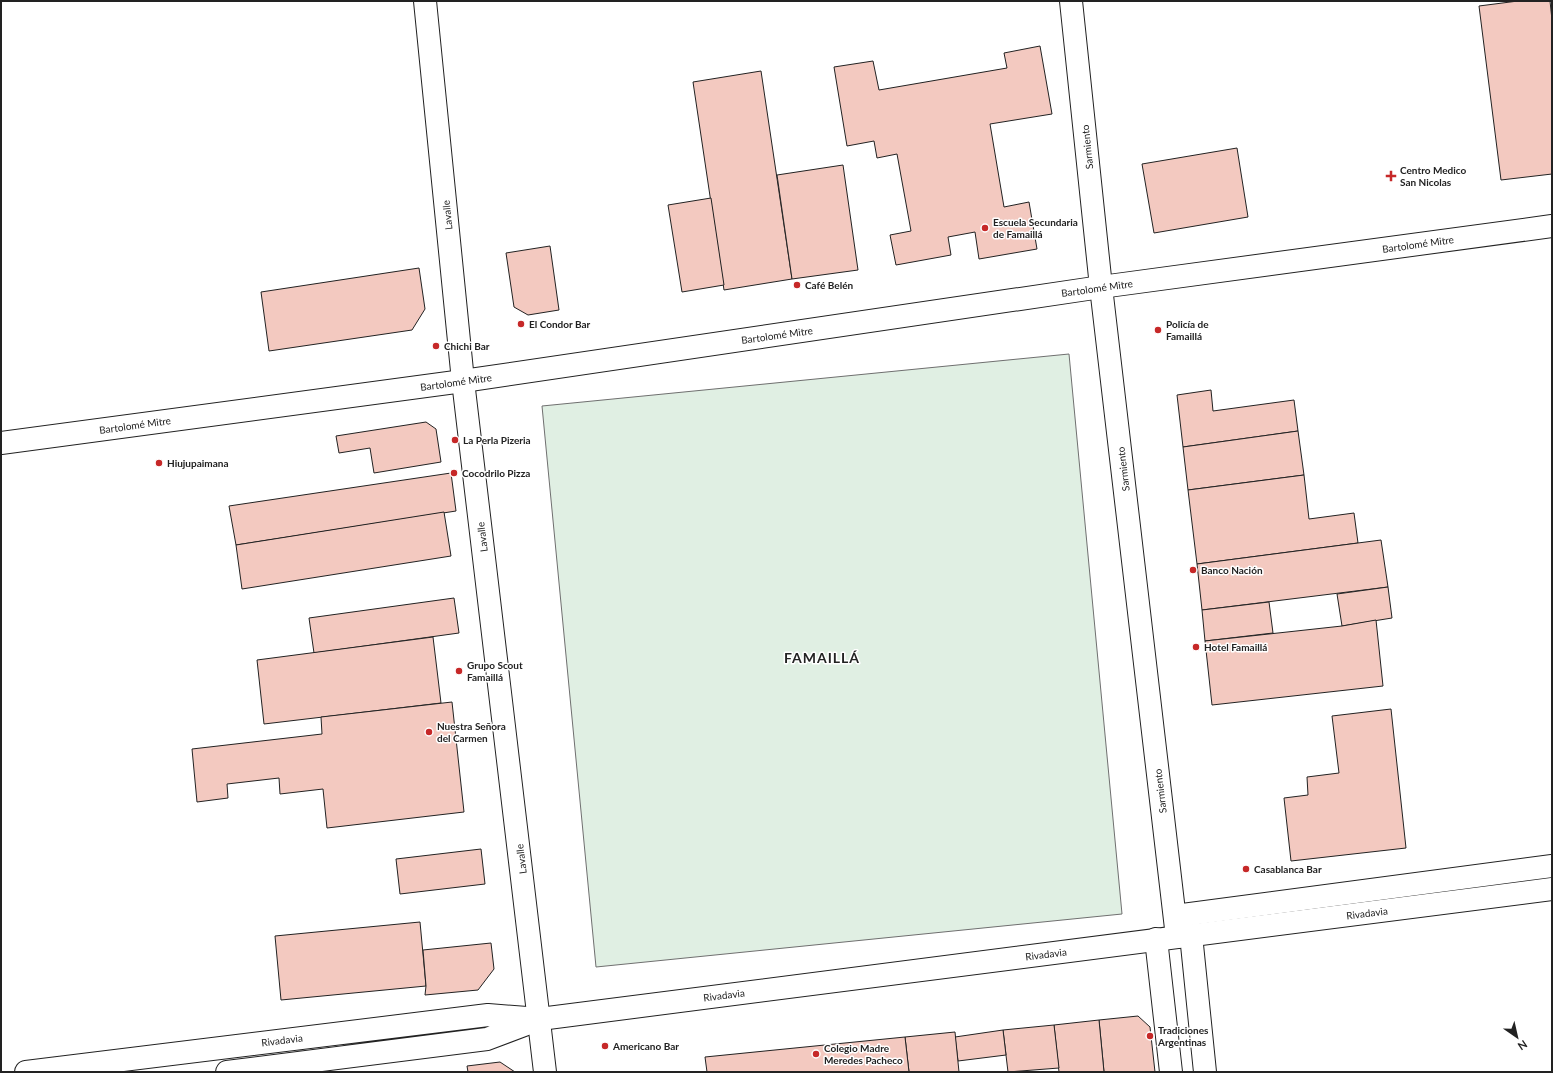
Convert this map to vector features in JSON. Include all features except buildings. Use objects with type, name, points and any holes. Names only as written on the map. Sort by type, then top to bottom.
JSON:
[{"type":"street","name":"Lavalle","points":[[425,1],[464,381],[546,1072]]},
{"type":"street","name":"Sarmiento","points":[[1071,1],[1174,932],[1205,1072]]},
{"type":"street","name":"Bartolomé Mitre","points":[[1,443],[464,381],[1102,287],[1552,226]]},
{"type":"street","name":"Rivadavia","points":[[1174,932],[1552,866]]},
{"type":"street","name":"Rivadavia","points":[[26,1072],[488,1015],[540,1019],[1174,932],[1552,889]]},
{"type":"street","name":"Sarmiento","points":[[1171,1072],[1174,932]]},
{"type":"street","name":"Rivadavia","points":[[227,1072],[486,1039],[540,1019]]},
{"type":"green space","points":[[1069,354],[1122,914],[596,967],[542,406]]},
{"type":"place","name":"Centro Medico San Nicolas","points":[[1391,176]]},
{"type":"place","name":"Escuela Secundaria de Famaillá","points":[[985,228]]},
{"type":"place","name":"Café Belén","points":[[797,285]]},
{"type":"place","name":"El Condor Bar","points":[[521,324]]},
{"type":"place","name":"Policía de Famaillá","points":[[1158,330]]},
{"type":"place","name":"Chichi Bar","points":[[436,346]]},
{"type":"place","name":"La Perla Pizeria","points":[[455,440]]},
{"type":"place","name":"Hiujupaimana","points":[[159,463]]},
{"type":"place","name":"Cocodrilo Pizza","points":[[454,473]]},
{"type":"place","name":"Banco Nación","points":[[1193,570]]},
{"type":"place","name":"Hotel Famaillá","points":[[1196,647]]},
{"type":"place","name":"Grupo Scout Famaillá","points":[[459,671]]},
{"type":"place","name":"Nuestra Señora del Carmen","points":[[429,732]]},
{"type":"place","name":"Casablanca Bar","points":[[1246,869]]},
{"type":"place","name":"Tradiciones Argentinas","points":[[1150,1036]]},
{"type":"place","name":"Americano Bar","points":[[605,1046]]},
{"type":"place","name":"Colegio Madre Meredes Pacheco","points":[[816,1054]]},
{"type":"district","name":"FAMAILLÁ","points":[[822,658]]}]
